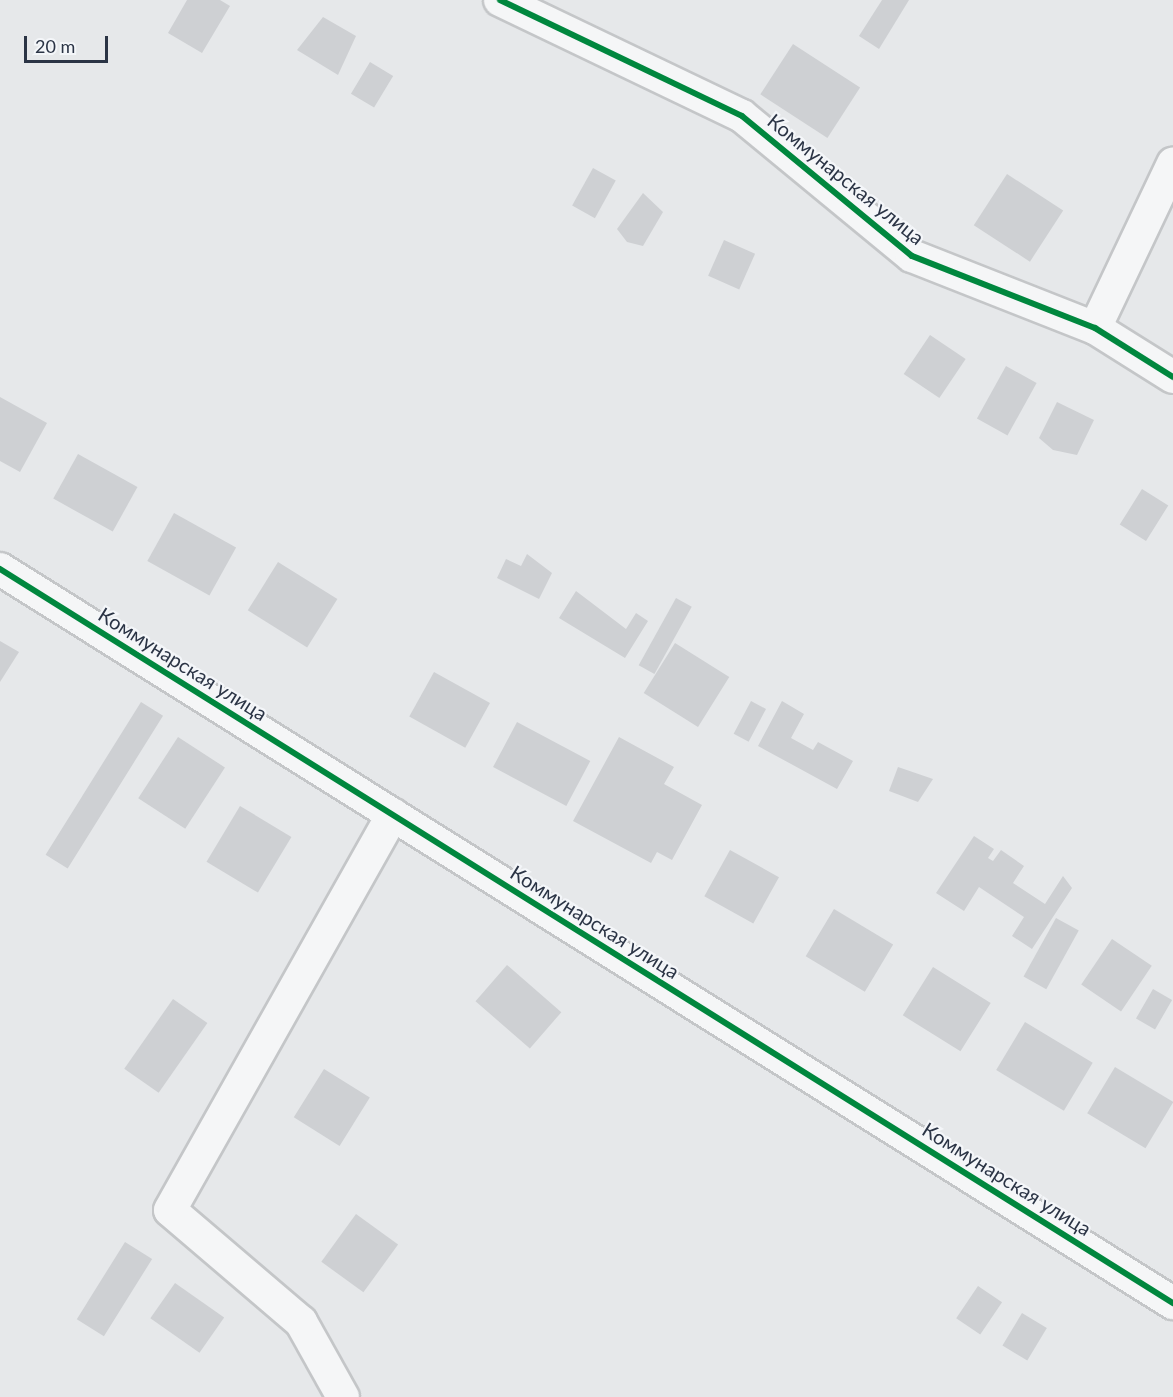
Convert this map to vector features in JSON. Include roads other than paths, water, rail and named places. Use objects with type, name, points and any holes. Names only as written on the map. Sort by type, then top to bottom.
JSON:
[{"type":"street","name":"Коммунарская улица","points":[[500,0],[742,116],[912,256],[1095,327],[1173,377]]},
{"type":"street","points":[[1095,327],[1173,165]]},
{"type":"street","name":"Коммунарская улица","points":[[0,568],[1173,1303]]},
{"type":"street","points":[[343,1397],[301,1322],[170,1210],[393,814]]}]
